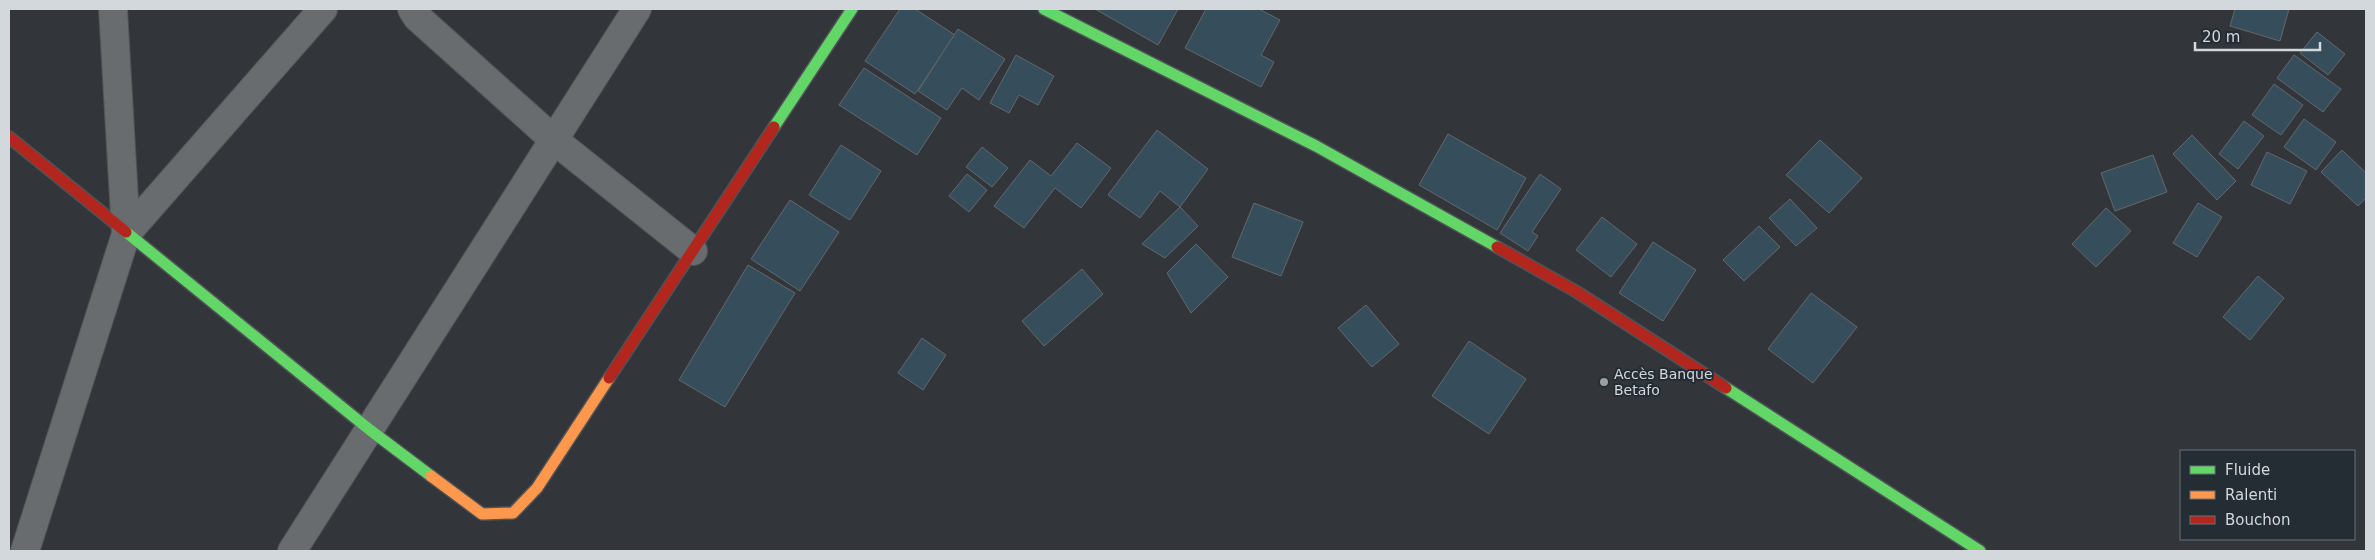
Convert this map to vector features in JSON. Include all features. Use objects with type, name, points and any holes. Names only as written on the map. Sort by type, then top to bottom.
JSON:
[{"type":"street","points":[[24,551],[126,234],[113,9]]},
{"type":"street","points":[[126,234],[322,9]]},
{"type":"street","points":[[412,9],[417,16],[554,140],[693,251]]},
{"type":"street","points":[[292,551],[637,9]]},
{"type":"street","points":[[9,137],[126,234],[370,430],[482,514],[513,513],[537,488],[852,9]]},
{"type":"street","points":[[1044,9],[1316,146],[1577,292],[1980,551]]},
{"type":"building","points":[[900,9],[915,9],[955,35],[915,94],[865,61]]},
{"type":"building","points":[[1095,9],[1178,9],[1158,45]]},
{"type":"building","points":[[1206,9],[1259,9],[1280,20],[1261,55],[1274,62],[1261,87],[1185,48]]},
{"type":"building","points":[[2235,9],[2289,9],[2280,41],[2230,26]]},
{"type":"building","points":[[958,29],[1005,59],[979,100],[962,88],[947,110],[918,91]]},
{"type":"building","points":[[2317,32],[2345,54],[2328,75],[2300,53]]},
{"type":"building","points":[[1016,55],[1054,76],[1038,105],[1019,95],[1009,113],[990,103]]},
{"type":"building","points":[[2294,55],[2341,89],[2323,112],[2277,78]]},
{"type":"building","points":[[864,68],[941,118],[917,155],[839,105]]},
{"type":"building","points":[[2274,84],[2303,105],[2281,135],[2252,115]]},
{"type":"building","points":[[2304,119],[2336,142],[2316,170],[2284,147]]},
{"type":"building","points":[[2244,121],[2264,136],[2238,169],[2219,154]]},
{"type":"building","points":[[1157,130],[1208,169],[1180,207],[1160,191],[1140,218],[1108,195]]},
{"type":"building","points":[[1448,134],[1526,178],[1497,230],[1419,185]]},
{"type":"building","points":[[2192,135],[2236,181],[2217,200],[2173,154]]},
{"type":"building","points":[[1820,140],[1862,178],[1829,213],[1786,175]]},
{"type":"building","points":[[1077,143],[1111,168],[1081,208],[1055,188],[1024,228],[994,206],[1030,160],[1051,176]]},
{"type":"building","points":[[841,145],[881,171],[850,220],[809,195]]},
{"type":"building","points":[[982,147],[1008,168],[992,187],[966,167]]},
{"type":"building","points":[[2342,150],[2366,173],[2366,198],[2358,206],[2321,172]]},
{"type":"building","points":[[2267,152],[2307,171],[2290,204],[2251,185]]},
{"type":"building","points":[[2153,155],[2167,192],[2115,211],[2101,173]]},
{"type":"building","points":[[967,174],[987,190],[969,212],[949,196]]},
{"type":"building","points":[[1540,174],[1561,189],[1532,232],[1538,236],[1528,251],[1500,233]]},
{"type":"building","points":[[1790,199],[1817,228],[1796,246],[1769,218]]},
{"type":"building","points":[[790,200],[839,232],[800,291],[751,259]]},
{"type":"building","points":[[1254,203],[1303,222],[1281,276],[1232,257]]},
{"type":"building","points":[[2198,203],[2222,217],[2197,257],[2173,243]]},
{"type":"building","points":[[1180,207],[1198,226],[1165,258],[1142,244]]},
{"type":"building","points":[[2106,208],[2131,231],[2096,267],[2072,244]]},
{"type":"building","points":[[1602,217],[1637,244],[1611,277],[1576,250]]},
{"type":"building","points":[[1759,226],[1780,247],[1744,281],[1723,260]]},
{"type":"building","points":[[1653,242],[1696,270],[1663,321],[1619,293]]},
{"type":"building","points":[[1196,244],[1228,277],[1191,313],[1167,273]]},
{"type":"building","points":[[748,265],[795,293],[725,407],[679,380]]},
{"type":"building","points":[[1082,269],[1103,294],[1044,346],[1022,321]]},
{"type":"building","points":[[2258,276],[2284,298],[2250,340],[2223,317]]},
{"type":"building","points":[[1811,293],[1857,327],[1813,383],[1768,349]]},
{"type":"building","points":[[1366,305],[1399,344],[1372,367],[1338,328]]},
{"type":"building","points":[[922,338],[946,355],[923,390],[898,373]]},
{"type":"building","points":[[1469,341],[1526,379],[1489,434],[1432,396]]},
{"type":"traffic: fast","points":[[774,127],[852,9]]},
{"type":"traffic: fast","points":[[1044,9],[1316,146],[1497,247]]},
{"type":"traffic: fast","points":[[126,232],[370,430],[431,476]]},
{"type":"traffic: fast","points":[[1726,388],[1980,551]]},
{"type":"traffic: slow","points":[[431,476],[482,514],[513,513],[537,488],[609,378]]},
{"type":"traffic: jam","points":[[609,378],[774,127]]},
{"type":"traffic: jam","points":[[9,137],[126,232]]},
{"type":"traffic: jam","points":[[1497,247],[1577,292],[1726,388]]},
{"type":"place","name":"Accès Banque Betafo","points":[[1604,382]]}]
